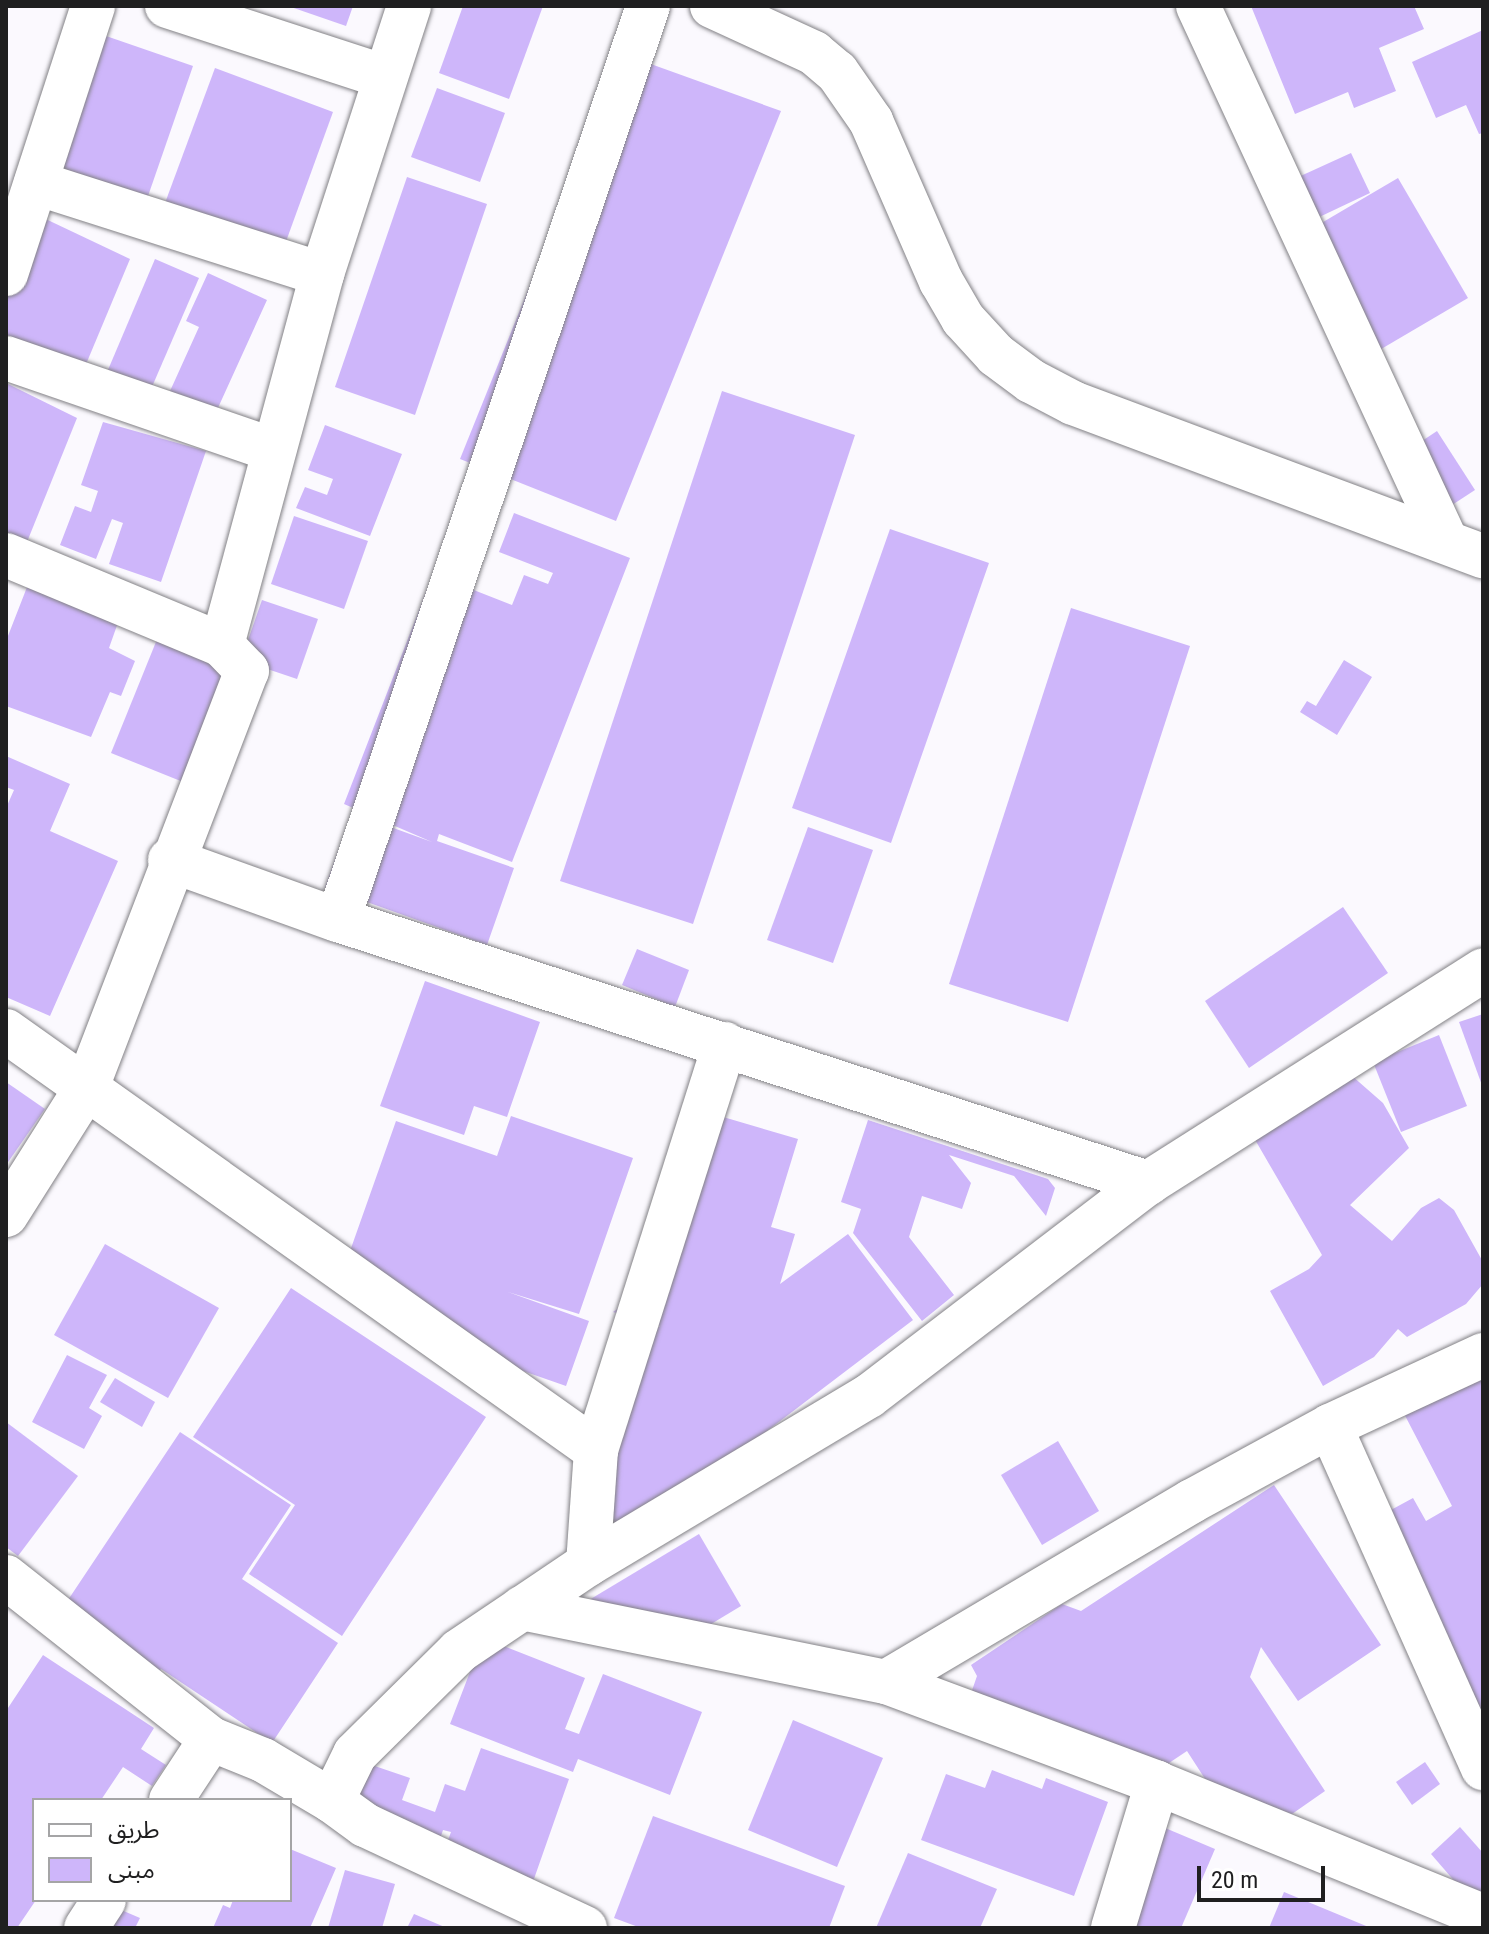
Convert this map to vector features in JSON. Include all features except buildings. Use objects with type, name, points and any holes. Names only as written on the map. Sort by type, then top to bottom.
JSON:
[{"type":"street","points":[[6,274],[93,6]]},
{"type":"street","points":[[167,6],[385,77]]},
{"type":"street","points":[[222,645],[271,449],[322,274],[409,6]]},
{"type":"street","points":[[338,920],[648,6]]},
{"type":"street","points":[[712,6],[805,48],[837,72],[871,121],[941,281],[963,319],[996,355],[1031,381],[1073,403],[1464,548]]},
{"type":"street","points":[[1198,6],[1464,548]]},
{"type":"street","points":[[36,183],[322,274]]},
{"type":"street","points":[[6,358],[271,449]]},
{"type":"street","points":[[6,555],[222,645],[247,671],[170,860],[87,1087],[6,1215]]},
{"type":"street","points":[[170,860],[338,920],[1148,1183]]},
{"type":"street","points":[[332,1801],[355,1754],[459,1651],[588,1564],[869,1396],[1148,1183],[1483,970]]},
{"type":"street","points":[[6,1031],[596,1450]]},
{"type":"street","points":[[588,1564],[596,1450],[725,1044]]},
{"type":"street","points":[[886,1682],[1192,1501],[1330,1426],[1483,1355]]},
{"type":"street","points":[[1330,1426],[1483,1768]]},
{"type":"street","points":[[6,1577],[211,1739],[263,1760],[332,1801],[365,1825],[585,1928]]},
{"type":"street","points":[[522,1608],[886,1682],[1157,1783],[1483,1916]]},
{"type":"street","points":[[172,1798],[211,1739]]},
{"type":"street","points":[[1113,1928],[1157,1783]]},
{"type":"street","points":[[86,1928],[103,1902]]}]
